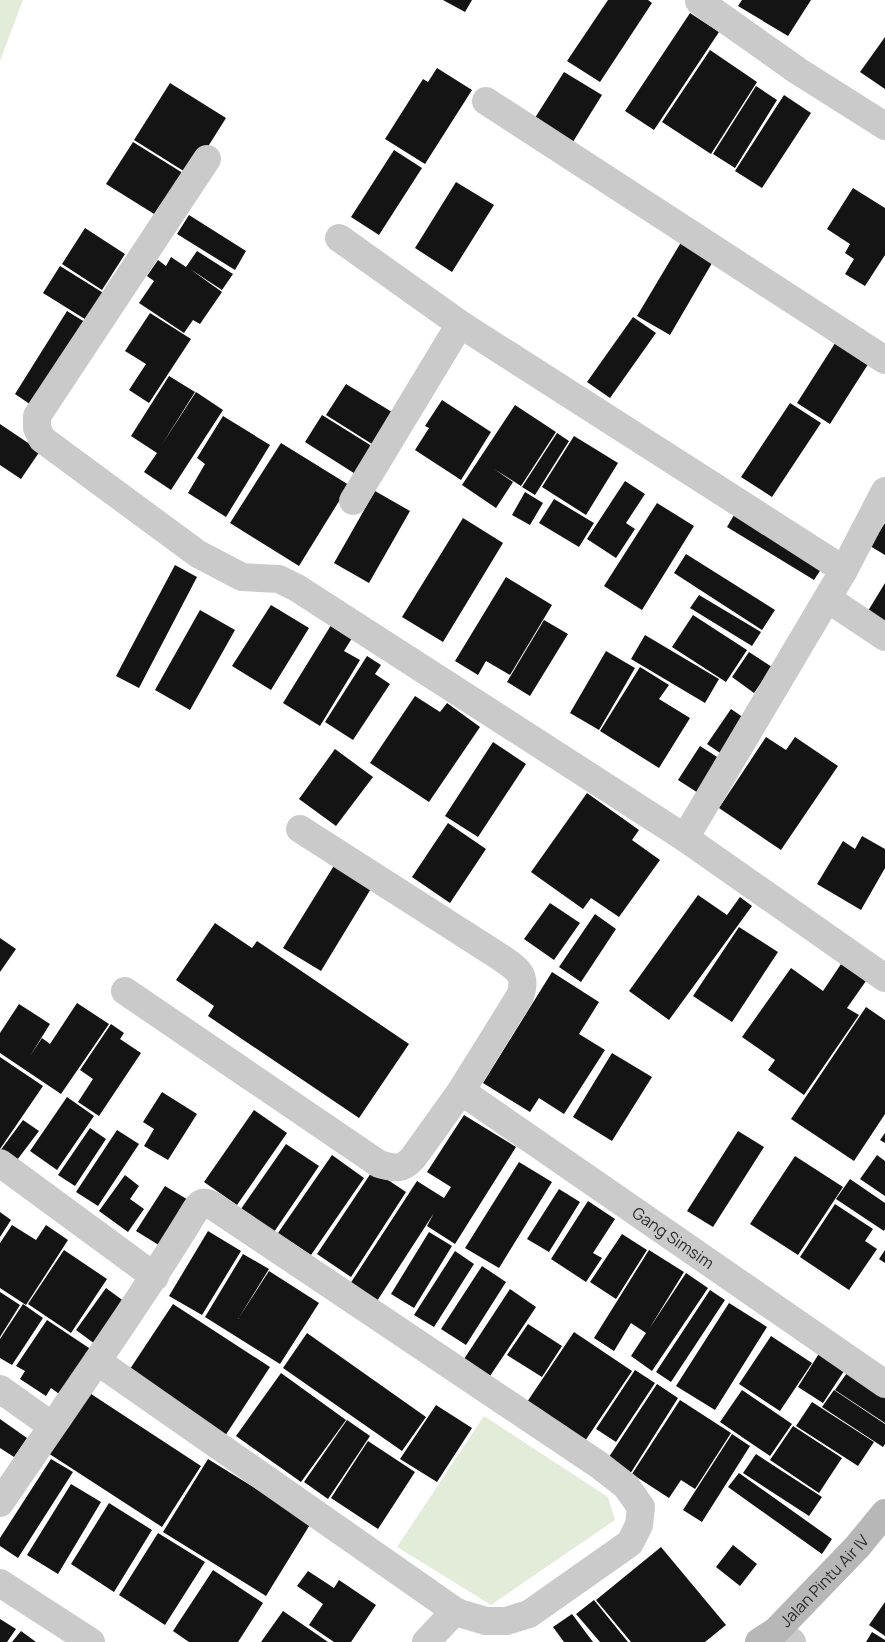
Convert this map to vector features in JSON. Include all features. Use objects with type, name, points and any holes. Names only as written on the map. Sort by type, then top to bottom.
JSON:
[{"type":"main road","name":"Jalan Pintu Air IV","points":[[776,1638],[885,1513]]},
{"type":"street","points":[[699,1],[798,71],[885,126]]},
{"type":"street","points":[[486,100],[885,360]]},
{"type":"street","points":[[208,159],[37,416],[36,428],[42,439],[198,554],[242,577],[279,579],[297,588],[685,838],[885,978]]},
{"type":"street","points":[[338,238],[460,324],[844,570]]},
{"type":"street","points":[[354,501],[460,324]]},
{"type":"street","points":[[685,838],[828,599],[885,491]]},
{"type":"street","points":[[828,599],[885,637]]},
{"type":"street","points":[[125,991],[379,1164],[394,1168],[405,1166],[413,1158],[461,1091],[520,996],[523,988],[522,977],[515,967],[500,957],[300,829]]},
{"type":"street","name":"Gang Simsim","points":[[461,1091],[885,1384]]},
{"type":"street","points":[[0,1163],[155,1277]]},
{"type":"street","points":[[0,1503],[52,1426],[155,1277],[196,1209],[205,1202],[599,1465],[626,1486],[641,1508],[639,1525],[630,1543],[529,1614],[506,1621],[486,1621],[462,1614],[454,1611],[97,1361]]},
{"type":"street","points":[[0,1389],[52,1426]]},
{"type":"street","points":[[0,1583],[91,1642]]},
{"type":"street","points":[[426,1642],[454,1611]]},
{"type":"green space","points":[[0,0],[23,0],[0,61]]},
{"type":"green space","points":[[484,1416],[608,1497],[615,1520],[491,1605],[397,1547]]},
{"type":"building","points":[[443,0],[472,0],[465,12]]},
{"type":"building","points":[[608,0],[648,0],[652,3],[600,82],[567,61]]},
{"type":"building","points":[[742,0],[811,0],[788,36],[738,6]]},
{"type":"building","points":[[690,13],[719,32],[654,130],[625,111]]},
{"type":"building","points":[[885,37],[885,89],[860,72]]},
{"type":"building","points":[[710,50],[757,82],[711,154],[662,122]]},
{"type":"building","points":[[437,68],[472,90],[425,164],[385,139],[423,79],[428,82]]},
{"type":"building","points":[[564,72],[602,95],[571,145],[533,121]]},
{"type":"building","points":[[170,83],[226,118],[190,175],[134,140]]},
{"type":"building","points":[[756,86],[777,100],[735,168],[713,154]]},
{"type":"building","points":[[784,95],[811,113],[762,188],[735,171]]},
{"type":"building","points":[[133,142],[186,175],[159,217],[106,184]]},
{"type":"building","points":[[394,150],[422,168],[379,235],[351,217]]},
{"type":"building","points":[[456,182],[494,205],[452,272],[415,248]]},
{"type":"building","points":[[853,188],[885,208],[885,255],[865,286],[845,274],[854,259],[845,253],[850,244],[827,229]]},
{"type":"building","points":[[189,215],[246,251],[235,270],[177,234]]},
{"type":"building","points":[[85,228],[125,254],[102,290],[62,264]]},
{"type":"building","points":[[683,239],[715,258],[670,335],[637,316]]},
{"type":"building","points":[[197,251],[233,274],[222,290],[190,269],[222,292],[200,324],[193,320],[184,333],[139,303],[154,281],[147,276],[158,260],[166,266],[171,257],[186,267]]},
{"type":"building","points":[[60,266],[113,299],[96,326],[43,293]]},
{"type":"building","points":[[67,311],[93,327],[40,411],[15,394]]},
{"type":"building","points":[[150,313],[191,339],[149,403],[129,390],[146,364],[125,351]]},
{"type":"building","points":[[633,317],[656,333],[610,398],[587,382]]},
{"type":"building","points":[[839,337],[872,358],[830,424],[797,403]]},
{"type":"building","points":[[169,376],[195,392],[161,446],[196,392],[223,410],[171,490],[144,472],[157,453],[131,436]]},
{"type":"building","points":[[346,384],[392,412],[372,444],[326,415]]},
{"type":"building","points":[[442,400],[491,432],[461,480],[415,450],[429,428],[425,426]]},
{"type":"building","points":[[790,403],[821,423],[772,497],[741,477]]},
{"type":"building","points":[[515,405],[556,432],[521,486],[494,469],[513,482],[496,508],[462,485]]},
{"type":"building","points":[[322,415],[375,448],[357,475],[305,442]]},
{"type":"building","points":[[223,416],[270,445],[226,517],[188,493],[205,464],[197,458]]},
{"type":"building","points":[[0,424],[40,451],[21,479],[0,465]]},
{"type":"building","points":[[557,433],[569,441],[535,495],[522,487]]},
{"type":"building","points":[[574,436],[618,463],[586,515],[542,487]]},
{"type":"building","points":[[281,443],[349,485],[299,566],[230,523]]},
{"type":"building","points":[[625,481],[645,494],[626,523],[635,529],[616,558],[587,539]]},
{"type":"building","points":[[375,491],[410,511],[369,583],[334,563]]},
{"type":"building","points":[[525,492],[543,503],[530,525],[512,515]]},
{"type":"building","points":[[554,499],[594,523],[579,547],[539,523]]},
{"type":"building","points":[[657,503],[694,526],[642,610],[604,586]]},
{"type":"building","points":[[737,510],[825,563],[814,580],[727,527]]},
{"type":"building","points":[[463,518],[503,543],[443,642],[402,617]]},
{"type":"building","points":[[885,523],[885,555],[870,546]]},
{"type":"building","points":[[686,554],[775,610],[762,630],[674,573]]},
{"type":"building","points":[[175,565],[197,577],[139,688],[116,676]]},
{"type":"building","points":[[506,577],[552,605],[510,675],[486,661],[478,675],[455,661]]},
{"type":"building","points":[[885,583],[885,622],[868,611]]},
{"type":"building","points":[[699,595],[761,632],[752,646],[690,608]]},
{"type":"building","points":[[271,605],[309,628],[271,690],[232,666]]},
{"type":"building","points":[[200,610],[235,630],[190,710],[155,690]]},
{"type":"building","points":[[693,615],[747,650],[726,682],[672,647]]},
{"type":"building","points":[[544,620],[568,634],[530,696],[507,682]]},
{"type":"building","points":[[333,622],[354,635],[344,651],[360,660],[320,726],[283,703]]},
{"type":"building","points":[[645,635],[719,679],[705,703],[631,659]]},
{"type":"building","points":[[606,651],[635,668],[599,730],[570,713]]},
{"type":"building","points":[[749,652],[772,667],[754,693],[732,677]]},
{"type":"building","points":[[367,656],[381,665],[375,674],[390,684],[353,740],[325,722]]},
{"type":"building","points":[[640,667],[669,685],[659,699],[690,718],[659,768],[600,731]]},
{"type":"building","points":[[415,696],[440,712],[447,703],[480,727],[429,802],[370,763]]},
{"type":"building","points":[[731,709],[753,724],[729,759],[707,744]]},
{"type":"building","points":[[766,737],[786,750],[795,737],[838,766],[781,850],[719,808]]},
{"type":"building","points":[[493,742],[526,764],[478,837],[445,816]]},
{"type":"building","points":[[700,746],[728,764],[706,798],[678,780]]},
{"type":"building","points":[[335,749],[373,777],[336,826],[299,799]]},
{"type":"building","points":[[587,793],[639,830],[632,840],[660,860],[619,917],[591,898],[583,909],[531,872]]},
{"type":"building","points":[[448,823],[486,849],[450,903],[412,877]]},
{"type":"building","points":[[862,836],[885,849],[885,868],[861,910],[817,884],[843,841],[855,849]]},
{"type":"building","points":[[335,864],[372,887],[321,971],[283,948]]},
{"type":"building","points":[[698,895],[727,915],[740,897],[752,906],[669,1020],[629,991]]},
{"type":"building","points":[[550,903],[580,923],[554,960],[524,939]]},
{"type":"building","points":[[595,914],[616,929],[581,982],[559,967]]},
{"type":"building","points":[[215,923],[252,948],[257,941],[409,1044],[359,1118],[208,1016],[214,1006],[176,980]]},
{"type":"building","points":[[739,927],[778,952],[732,1022],[693,996]]},
{"type":"building","points":[[0,938],[16,949],[0,972]]},
{"type":"building","points":[[841,964],[866,981],[847,1008],[859,1015],[804,1095],[768,1070],[775,1060],[742,1037],[791,968],[823,991]]},
{"type":"building","points":[[552,972],[599,1002],[579,1034],[605,1050],[564,1114],[539,1098],[530,1112],[483,1083]]},
{"type":"building","points":[[77,1003],[109,1024],[61,1094],[0,1053],[0,1033],[19,1004],[50,1024],[30,1056],[42,1038],[50,1044]]},
{"type":"building","points":[[866,1007],[885,1020],[885,1114],[854,1161],[791,1119]]},
{"type":"building","points":[[111,1024],[124,1033],[120,1039],[141,1053],[99,1116],[78,1102],[93,1079],[80,1070]]},
{"type":"building","points":[[612,1053],[652,1077],[612,1141],[573,1117]]},
{"type":"building","points":[[0,1057],[43,1086],[0,1149]]},
{"type":"building","points":[[162,1092],[197,1114],[168,1160],[144,1146],[154,1129],[143,1122]]},
{"type":"building","points":[[67,1097],[94,1116],[57,1170],[30,1151]]},
{"type":"building","points":[[254,1110],[287,1133],[237,1205],[204,1182]]},
{"type":"building","points":[[464,1115],[516,1147],[455,1244],[427,1226],[434,1213],[377,1301],[350,1284],[417,1181],[444,1198],[451,1187],[427,1172]]},
{"type":"building","points":[[23,1120],[39,1131],[14,1164],[0,1151]]},
{"type":"building","points":[[90,1128],[106,1139],[75,1186],[58,1175]]},
{"type":"building","points":[[117,1130],[139,1144],[98,1206],[76,1192]]},
{"type":"building","points":[[738,1131],[764,1147],[713,1227],[687,1211]]},
{"type":"building","points":[[885,1133],[885,1143],[880,1140]]},
{"type":"building","points":[[286,1144],[319,1166],[274,1232],[241,1209]]},
{"type":"building","points":[[332,1155],[364,1178],[311,1255],[278,1233]]},
{"type":"building","points":[[877,1155],[885,1161],[885,1196],[860,1179]]},
{"type":"building","points":[[795,1156],[843,1187],[798,1255],[750,1224]]},
{"type":"building","points":[[519,1162],[552,1182],[499,1268],[465,1248]]},
{"type":"building","points":[[373,1170],[406,1192],[351,1277],[317,1254]]},
{"type":"building","points":[[125,1175],[139,1186],[130,1199],[144,1209],[128,1232],[99,1211]]},
{"type":"building","points":[[850,1179],[885,1203],[884,1231],[836,1199]]},
{"type":"building","points":[[165,1186],[190,1201],[162,1247],[136,1231]]},
{"type":"building","points":[[559,1189],[580,1202],[549,1252],[527,1239]]},
{"type":"building","points":[[588,1201],[615,1219],[593,1253],[602,1258],[586,1282],[551,1259]]},
{"type":"building","points":[[835,1204],[873,1229],[865,1241],[877,1249],[849,1290],[800,1257]]},
{"type":"building","points":[[0,1212],[11,1220],[0,1237]]},
{"type":"building","points":[[12,1225],[36,1240],[46,1225],[68,1240],[26,1305],[0,1288],[0,1243]]},
{"type":"building","points":[[208,1231],[241,1251],[202,1315],[169,1296]]},
{"type":"building","points":[[429,1232],[452,1246],[414,1308],[391,1294]]},
{"type":"building","points":[[622,1234],[647,1250],[616,1299],[590,1282]]},
{"type":"building","points":[[64,1250],[107,1279],[71,1333],[28,1304]]},
{"type":"building","points":[[649,1250],[684,1272],[649,1329],[686,1273],[708,1288],[652,1371],[631,1356],[646,1333],[631,1323],[614,1351],[594,1338]]},
{"type":"building","points":[[885,1250],[885,1263],[879,1259]]},
{"type":"building","points":[[455,1251],[474,1264],[434,1327],[414,1315]]},
{"type":"building","points":[[243,1254],[269,1269],[238,1319],[269,1271],[319,1303],[280,1364],[205,1317]]},
{"type":"building","points":[[482,1266],[506,1282],[466,1345],[441,1329]]},
{"type":"building","points":[[106,1288],[125,1302],[95,1344],[76,1330]]},
{"type":"building","points":[[510,1289],[536,1307],[490,1376],[464,1359]]},
{"type":"building","points":[[710,1290],[725,1300],[671,1382],[656,1372]]},
{"type":"building","points":[[0,1292],[20,1305],[0,1337]]},
{"type":"building","points":[[729,1303],[767,1327],[715,1410],[676,1386]]},
{"type":"building","points":[[23,1304],[43,1318],[12,1365],[0,1358],[0,1339]]},
{"type":"building","points":[[173,1304],[270,1367],[225,1436],[128,1372]]},
{"type":"building","points":[[47,1320],[92,1350],[62,1396],[51,1388],[46,1396],[20,1379],[25,1371],[16,1366]]},
{"type":"building","points":[[528,1324],[562,1346],[542,1377],[507,1355]]},
{"type":"building","points":[[574,1332],[632,1371],[585,1441],[527,1402]]},
{"type":"building","points":[[307,1333],[426,1417],[402,1451],[283,1368]]},
{"type":"building","points":[[771,1336],[812,1363],[780,1411],[739,1384]]},
{"type":"building","points":[[820,1352],[846,1368],[823,1403],[798,1387]]},
{"type":"building","points":[[635,1370],[655,1383],[616,1442],[596,1429]]},
{"type":"building","points":[[849,1370],[885,1394],[885,1423],[835,1390]]},
{"type":"building","points":[[281,1373],[346,1420],[301,1482],[236,1436]]},
{"type":"building","points":[[657,1384],[678,1398],[630,1474],[607,1460]]},
{"type":"building","points":[[742,1390],[792,1424],[770,1456],[720,1422]]},
{"type":"building","points":[[834,1390],[885,1424],[885,1444],[883,1447],[822,1407]]},
{"type":"building","points":[[88,1392],[201,1466],[162,1527],[48,1453]]},
{"type":"building","points":[[680,1400],[731,1433],[695,1489],[681,1480],[669,1498],[632,1474]]},
{"type":"building","points":[[812,1402],[874,1442],[858,1466],[796,1426]]},
{"type":"building","points":[[436,1405],[472,1428],[437,1482],[400,1459]]},
{"type":"building","points":[[0,1419],[27,1438],[14,1457],[0,1448]]},
{"type":"building","points":[[347,1420],[370,1436],[328,1499],[304,1482]]},
{"type":"building","points":[[793,1426],[842,1458],[819,1493],[770,1460]]},
{"type":"building","points":[[732,1434],[750,1446],[702,1522],[683,1510]]},
{"type":"building","points":[[368,1441],[415,1472],[378,1529],[331,1498]]},
{"type":"building","points":[[756,1454],[822,1497],[809,1516],[743,1473]]},
{"type":"building","points":[[51,1459],[73,1472],[18,1558],[0,1546],[0,1538]]},
{"type":"building","points":[[208,1459],[311,1523],[266,1596],[163,1532]]},
{"type":"building","points":[[739,1473],[832,1539],[822,1554],[728,1487]]},
{"type":"building","points":[[71,1484],[101,1502],[58,1574],[27,1555]]},
{"type":"building","points":[[109,1503],[152,1530],[114,1592],[71,1564]]},
{"type":"building","points":[[158,1533],[205,1562],[165,1625],[119,1595]]},
{"type":"building","points":[[733,1545],[757,1564],[740,1586],[716,1567]]},
{"type":"building","points":[[661,1547],[726,1625],[705,1642],[631,1642],[596,1600]]},
{"type":"building","points":[[213,1570],[263,1603],[238,1642],[189,1642],[173,1631]]},
{"type":"building","points":[[308,1571],[334,1588],[339,1580],[376,1605],[351,1642],[334,1642],[309,1625],[323,1604],[297,1586]]},
{"type":"building","points":[[594,1600],[628,1642],[600,1642],[576,1614]]},
{"type":"building","points":[[885,1602],[885,1636],[869,1625]]},
{"type":"building","points":[[283,1611],[328,1642],[261,1642]]},
{"type":"building","points":[[572,1614],[593,1642],[564,1642],[553,1627]]},
{"type":"building","points":[[0,1619],[16,1629],[7,1642],[0,1642]]},
{"type":"building","points":[[21,1631],[36,1642],[12,1642]]},
{"type":"building","points":[[872,1632],[885,1640],[885,1642],[866,1642]]}]
